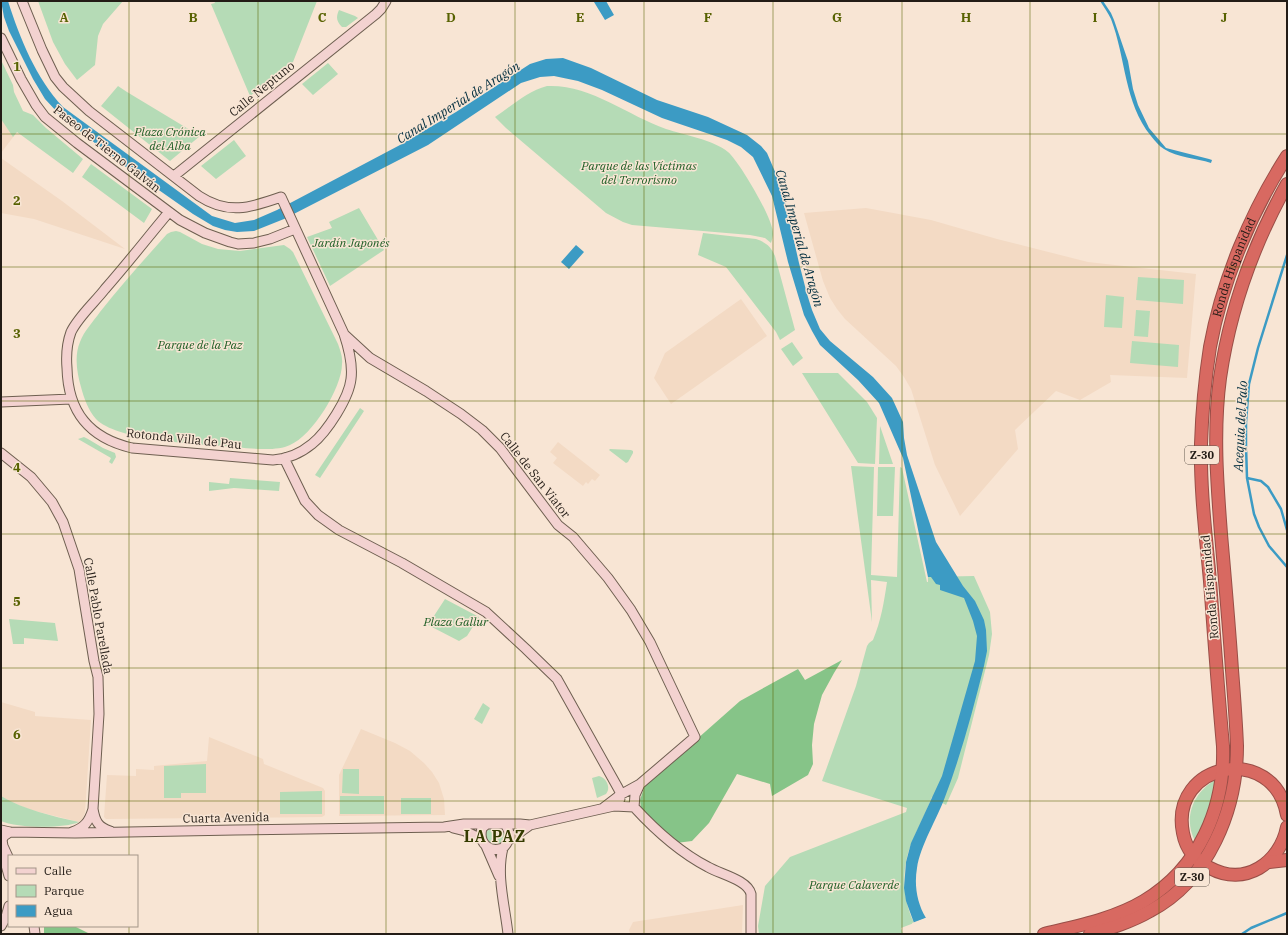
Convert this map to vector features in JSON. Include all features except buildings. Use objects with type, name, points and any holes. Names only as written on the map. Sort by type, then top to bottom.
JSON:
[{"type":"highway","name":"Ronda Hispanidad","points":[[1090,934],[1119,926],[1151,911],[1169,899],[1191,878],[1201,842],[1213,815],[1220,792],[1223,770],[1223,746],[1203,495],[1201,446],[1204,395],[1210,347],[1237,252],[1258,205],[1287,156]]},
{"type":"highway","name":"Ronda Hispanidad","points":[[1044,934],[1117,914],[1144,901],[1197,859],[1215,841],[1225,819],[1236,768],[1237,750],[1218,490],[1217,436],[1220,377],[1232,318],[1242,285],[1267,223],[1287,184]]},
{"type":"highway","points":[[1287,815],[1283,799],[1273,785],[1258,774],[1236,768],[1212,773],[1203,778],[1188,795],[1181,815],[1183,837],[1197,859],[1214,870],[1230,874],[1250,872],[1269,862],[1281,846],[1287,827]]},
{"type":"highway","points":[[1269,862],[1287,860]]},
{"type":"street","points":[[22,1],[36,38],[58,82],[69,94],[85,107],[174,176]]},
{"type":"street","name":"Calle Neptuno","points":[[174,176],[381,9],[386,1]]},
{"type":"street","name":"Paseo de Tierno Galván","points":[[1,38],[21,79],[44,117],[169,212]]},
{"type":"street","name":"Rotonda Villa de Pau","points":[[169,212],[81,318],[72,331],[69,340],[67,362],[68,382],[71,399],[79,414],[93,429],[111,441],[129,447],[272,460],[284,458],[305,448],[318,438],[334,416],[348,391],[351,380],[352,365],[344,334],[282,201],[241,209],[226,208],[208,202],[174,176]]},
{"type":"street","points":[[169,212],[180,220],[205,233],[234,243],[254,243],[270,239],[295,229]]},
{"type":"street","name":"Calle de San Viator","points":[[344,334],[362,352],[426,391],[482,430],[500,448],[558,524],[573,537],[608,578],[631,610],[650,642],[695,737],[640,784]]},
{"type":"street","points":[[1,402],[71,399]]},
{"type":"street","name":"Calle Pablo Parellada","points":[[1,453],[31,477],[52,502],[63,522],[79,569],[92,654],[98,677],[99,714],[93,810],[95,820],[99,826],[109,831],[119,832]]},
{"type":"street","points":[[284,458],[304,501],[318,515],[339,530],[402,563],[486,612],[557,680],[618,788],[620,795],[619,802],[614,806]]},
{"type":"street","points":[[603,808],[620,795],[640,784]]},
{"type":"street","points":[[634,807],[635,795],[640,784]]},
{"type":"street","points":[[501,883],[484,842],[482,830],[487,824],[530,825],[614,806],[634,807],[668,841],[708,867],[742,883],[750,891],[751,934]]},
{"type":"street","name":"Calle Pablo Parellada","points":[[67,833],[83,828],[89,820],[93,810]]},
{"type":"street","name":"Cuarta Avenida","points":[[6,831],[67,833],[451,827],[464,824],[487,824]]},
{"type":"street","points":[[504,824],[509,833],[502,856],[501,883],[508,934]]},
{"type":"street","points":[[484,842],[496,849],[506,844],[530,825]]},
{"type":"street","name":"Cuarta Avenida","points":[[451,827],[465,831],[484,842]]},
{"type":"street","points":[[6,831],[2,843],[8,857]]},
{"type":"street","points":[[1,854],[8,872]]},
{"type":"street","points":[[1,926],[8,910]]},
{"type":"shaded area","points":[[1,110],[17,132],[1,153]]},
{"type":"shaded area","points":[[1,158],[62,201],[125,249],[34,219],[1,213]]},
{"type":"shaded area","points":[[866,208],[931,220],[997,239],[1088,262],[1196,274],[1187,378],[1110,375],[1111,382],[1080,400],[1056,391],[1015,430],[1018,449],[960,516],[935,465],[911,389],[896,366],[845,319],[830,298],[823,281],[804,213]]},
{"type":"shaded area","points":[[741,299],[767,336],[671,404],[654,378],[665,353]]},
{"type":"shaded area","points":[[558,442],[600,475],[595,481],[592,479],[588,484],[586,482],[583,486],[553,463],[557,458],[550,452]]},
{"type":"shaded area","points":[[1,702],[35,712],[35,716],[91,720],[85,813],[79,822],[31,810],[11,802],[1,796]]},
{"type":"shaded area","points":[[361,729],[410,751],[424,763],[439,783],[444,799],[445,815],[339,816],[339,775]]},
{"type":"shaded area","points":[[209,737],[263,759],[264,764],[323,788],[325,791],[325,815],[322,817],[106,819],[104,817],[107,775],[136,776],[136,769],[154,770],[154,766],[207,761]]},
{"type":"shaded area","points":[[743,905],[742,934],[630,934],[629,930],[633,922]]},
{"type":"green space","points":[[38,1],[123,1],[103,24],[98,36],[95,65],[77,80],[65,64],[53,42]]},
{"type":"green space","points":[[214,1],[317,1],[293,62],[250,96],[211,4],[215,3]]},
{"type":"green space","points":[[339,10],[358,18],[346,27],[342,27],[337,19]]},
{"type":"green space","points":[[1,60],[23,111],[33,115],[83,159],[73,173],[17,132],[13,137],[1,119]]},
{"type":"green space","points":[[328,63],[338,74],[313,95],[302,84]]},
{"type":"green space","name":"Plaza Crónica del Alba","points":[[118,86],[200,136],[170,161],[101,106]]},
{"type":"green space","name":"Parque de las Víctimas del Terrorismo","points":[[547,86],[563,87],[593,95],[651,123],[715,144],[728,152],[740,167],[762,204],[772,227],[773,234],[771,243],[765,238],[750,235],[632,225],[606,213],[495,117],[526,95]]},
{"type":"green space","points":[[234,140],[246,156],[216,179],[201,166]]},
{"type":"green space","points":[[91,164],[152,209],[144,223],[82,177]]},
{"type":"green space","name":"Jardín Japonés","points":[[359,208],[384,250],[330,286],[307,237],[332,228],[329,222]]},
{"type":"green space","name":"Parque de la Paz","points":[[176,231],[202,244],[218,249],[240,251],[284,245],[293,252],[338,344],[342,361],[341,374],[331,398],[316,422],[299,440],[290,445],[275,449],[257,449],[155,440],[120,432],[106,426],[93,415],[85,400],[78,376],[77,353],[82,338],[108,302],[141,263],[167,234]]},
{"type":"green space","points":[[703,233],[756,239],[770,247],[775,256],[795,330],[780,340],[776,332],[726,267],[698,255]]},
{"type":"green space","points":[[1138,277],[1184,280],[1183,304],[1136,300]]},
{"type":"green space","points":[[1106,295],[1124,297],[1122,328],[1104,327]]},
{"type":"green space","points":[[1136,310],[1150,311],[1148,337],[1134,336]]},
{"type":"green space","points":[[1132,341],[1179,345],[1178,367],[1130,363]]},
{"type":"green space","points":[[792,342],[803,358],[793,366],[781,349]]},
{"type":"green space","points":[[802,373],[838,373],[867,402],[877,418],[875,464],[858,463]]},
{"type":"green space","points":[[360,408],[364,411],[320,478],[315,475]]},
{"type":"green space","points":[[880,426],[893,464],[879,464]]},
{"type":"green space","points":[[84,437],[115,453],[116,457],[112,464],[109,462],[111,458],[78,439]]},
{"type":"green space","points":[[609,450],[631,450],[633,453],[626,463]]},
{"type":"green space","name":"Parque Calaverde","points":[[851,466],[874,467],[871,575],[897,577],[900,467],[902,468],[927,582],[928,577],[974,576],[990,612],[992,634],[989,655],[958,778],[946,805],[932,797],[908,852],[904,883],[907,903],[914,923],[901,928],[903,934],[759,934],[758,926],[765,886],[790,857],[906,812],[907,808],[822,781],[856,686],[867,646],[873,640],[878,626],[887,582],[871,580],[872,622]]},
{"type":"green space","points":[[878,467],[895,467],[893,516],[877,516]]},
{"type":"green space","points":[[230,478],[280,482],[279,491],[234,488],[209,491],[209,482],[229,484]]},
{"type":"green space","name":"Plaza Gallur","points":[[445,599],[479,617],[467,636],[459,641],[428,625]]},
{"type":"green space","points":[[9,619],[55,623],[58,641],[24,638],[24,644],[13,644]]},
{"type":"green space","points":[[842,660],[822,695],[814,724],[812,745],[813,764],[808,775],[772,796],[770,784],[737,774],[709,823],[692,841],[676,843],[641,809],[640,800],[645,785],[740,701],[798,669],[805,680]]},
{"type":"green space","points":[[483,703],[490,708],[482,724],[474,719]]},
{"type":"green space","points":[[206,764],[206,793],[181,793],[181,798],[164,798],[164,766]]},
{"type":"green space","points":[[343,769],[359,769],[359,794],[342,793]]},
{"type":"green space","points":[[599,776],[606,781],[608,789],[606,794],[597,798],[592,778]]},
{"type":"green space","points":[[1215,780],[1208,816],[1195,841],[1190,824],[1192,807],[1201,792],[1207,785]]},
{"type":"green space","points":[[322,791],[322,814],[280,814],[280,792]]},
{"type":"green space","points":[[1,796],[29,809],[79,822],[63,826],[40,827],[17,825],[1,821]]},
{"type":"green space","points":[[340,796],[384,796],[384,814],[340,814]]},
{"type":"green space","points":[[401,798],[431,798],[431,814],[401,814]]},
{"type":"green space","points":[[491,829],[500,829],[504,832],[506,836],[502,843],[493,844],[487,842],[486,834],[487,831]]},
{"type":"green space","points":[[44,927],[76,927],[90,934],[44,934]]},
{"type":"water","name":"Canal Imperial de Aragón","points":[[1,1],[8,1],[18,30],[37,71],[53,96],[63,107],[212,216],[235,223],[254,220],[277,210],[400,145],[456,112],[530,64],[546,59],[563,58],[591,68],[657,100],[708,117],[747,135],[761,146],[767,153],[782,188],[807,294],[820,329],[830,341],[873,377],[892,398],[903,422],[907,455],[936,542],[963,586],[975,601],[984,620],[987,651],[971,716],[951,781],[942,805],[929,832],[917,868],[917,894],[920,906],[926,918],[914,923],[906,901],[904,888],[906,862],[911,843],[942,776],[975,661],[977,636],[964,598],[940,590],[940,585],[936,584],[931,577],[928,577],[903,458],[879,403],[858,380],[820,345],[804,315],[788,262],[772,196],[753,157],[741,147],[727,140],[662,118],[602,90],[578,81],[554,76],[540,77],[521,83],[428,145],[284,219],[254,231],[237,232],[225,230],[213,226],[193,214],[116,160],[59,114],[45,99],[33,79],[9,31],[4,17]]},
{"type":"water","points":[[606,1],[614,15],[605,20],[594,2]]},
{"type":"water","points":[[1100,1],[1103,1],[1114,20],[1128,61],[1133,89],[1138,105],[1149,128],[1166,148],[1212,160],[1211,163],[1169,152],[1154,140],[1142,123],[1130,95],[1120,49],[1111,19]]},
{"type":"water","points":[[576,245],[584,252],[569,269],[561,262]]},
{"type":"pier","points":[[928,917],[934,934],[916,934],[912,923]]},
{"type":"waterway","name":"Acequia del Palo","points":[[1287,255],[1258,348],[1249,384],[1246,422],[1247,478],[1254,514],[1269,546],[1287,567]]},
{"type":"waterway","points":[[1247,478],[1261,481],[1268,487],[1281,509],[1287,530]]},
{"type":"waterway","points":[[1242,934],[1251,928],[1287,913]]},
{"type":"district","name":"LA PAZ","points":[[495,836]]}]
